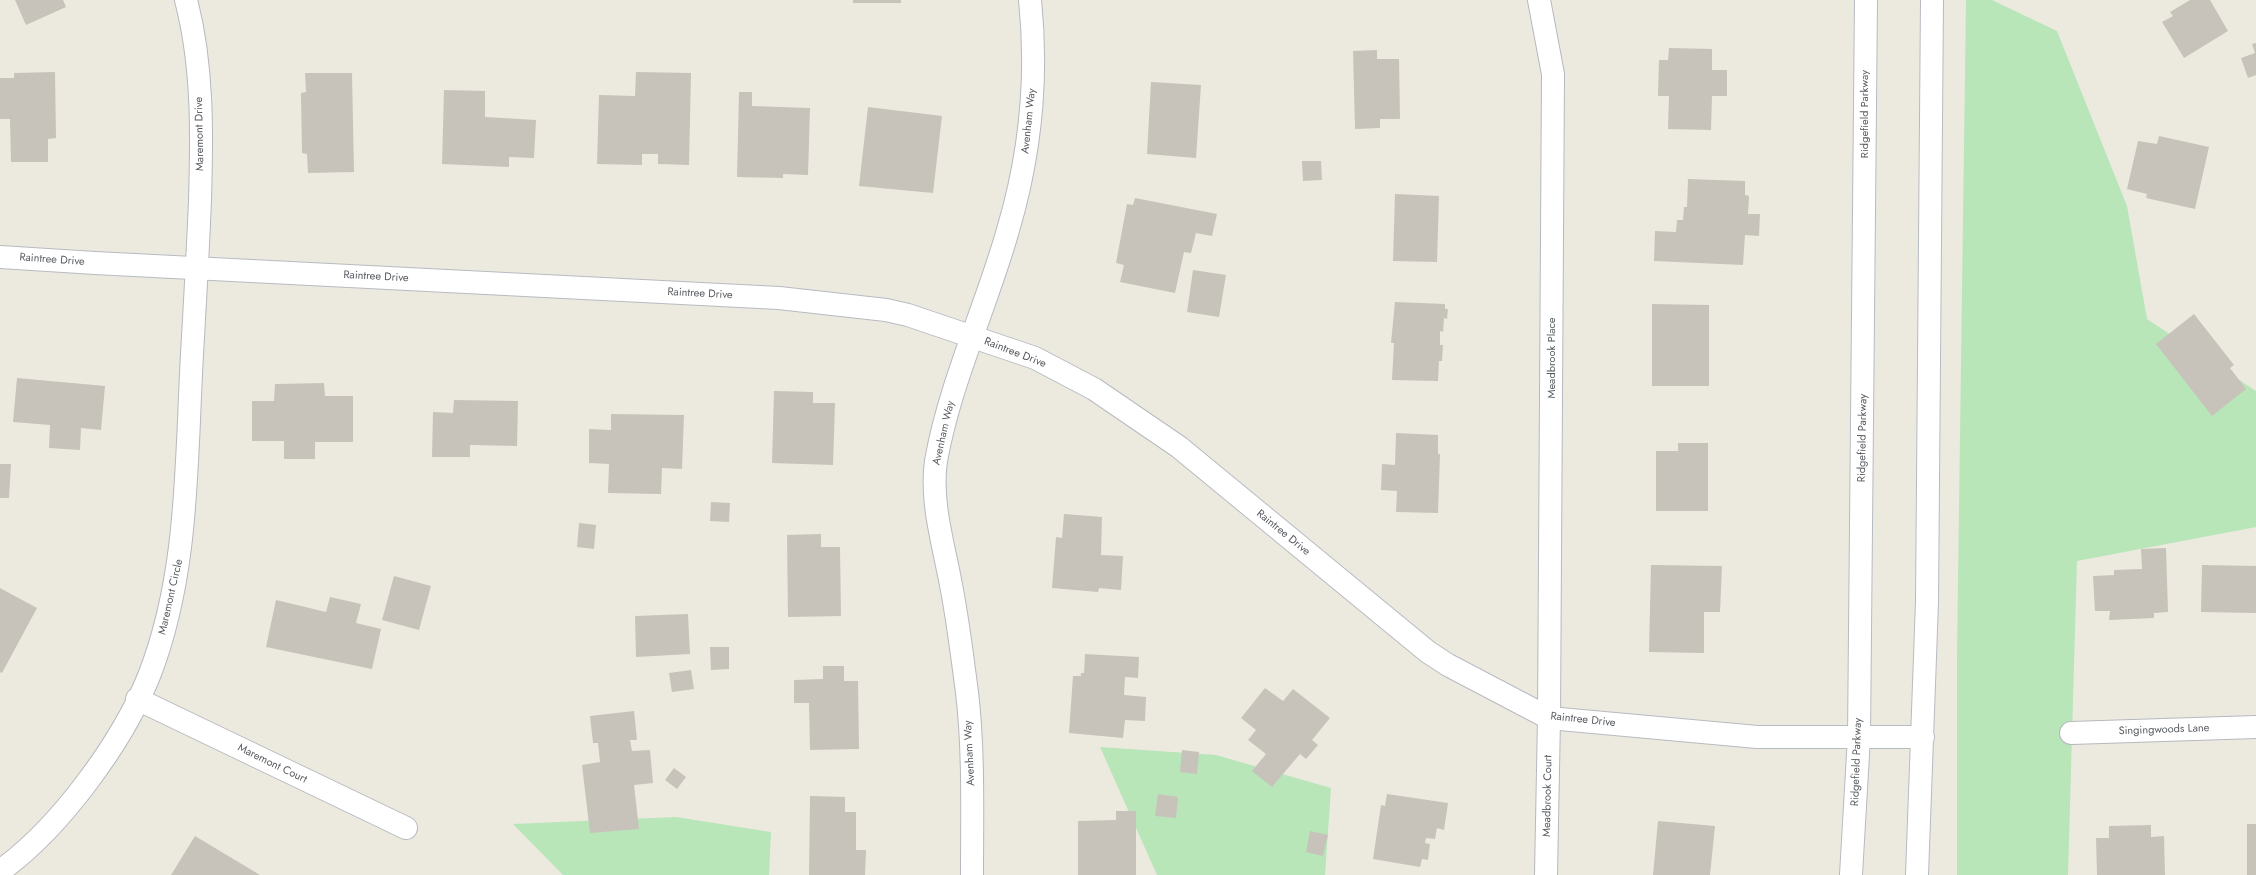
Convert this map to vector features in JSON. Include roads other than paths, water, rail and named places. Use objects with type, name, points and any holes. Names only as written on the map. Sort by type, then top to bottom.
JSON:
[{"type":"street","name":"Maremont Drive","points":[[186,0],[197,64],[202,128],[197,268]]},
{"type":"street","name":"Avenham Way","points":[[972,875],[972,771],[967,694],[955,605],[938,517],[935,486],[936,462],[952,398],[1009,230],[1026,153],[1032,102],[1033,27],[1030,0]]},
{"type":"street","name":"Meadbrook Place","points":[[1539,0],[1553,74],[1549,718]]},
{"type":"street","name":"Ridgefield Parkway","points":[[1850,875],[1859,737],[1866,0]]},
{"type":"street","points":[[1917,875],[1927,602],[1932,0]]},
{"type":"street","name":"Raintree Drive","points":[[0,257],[779,298],[908,314],[1034,358],[1094,389],[1179,447],[1428,652],[1448,665],[1549,718],[1757,736],[1923,737]]},
{"type":"street","name":"Maremont Circle","points":[[0,871],[12,863],[56,819],[124,728],[148,677],[164,631],[181,553],[197,268]]},
{"type":"street","name":"Maremont Court","points":[[137,699],[406,828]]},
{"type":"street","name":"Meadbrook Court","points":[[1546,875],[1549,718]]},
{"type":"street","name":"Singingwoods Lane","points":[[2071,733],[2256,727]]}]
